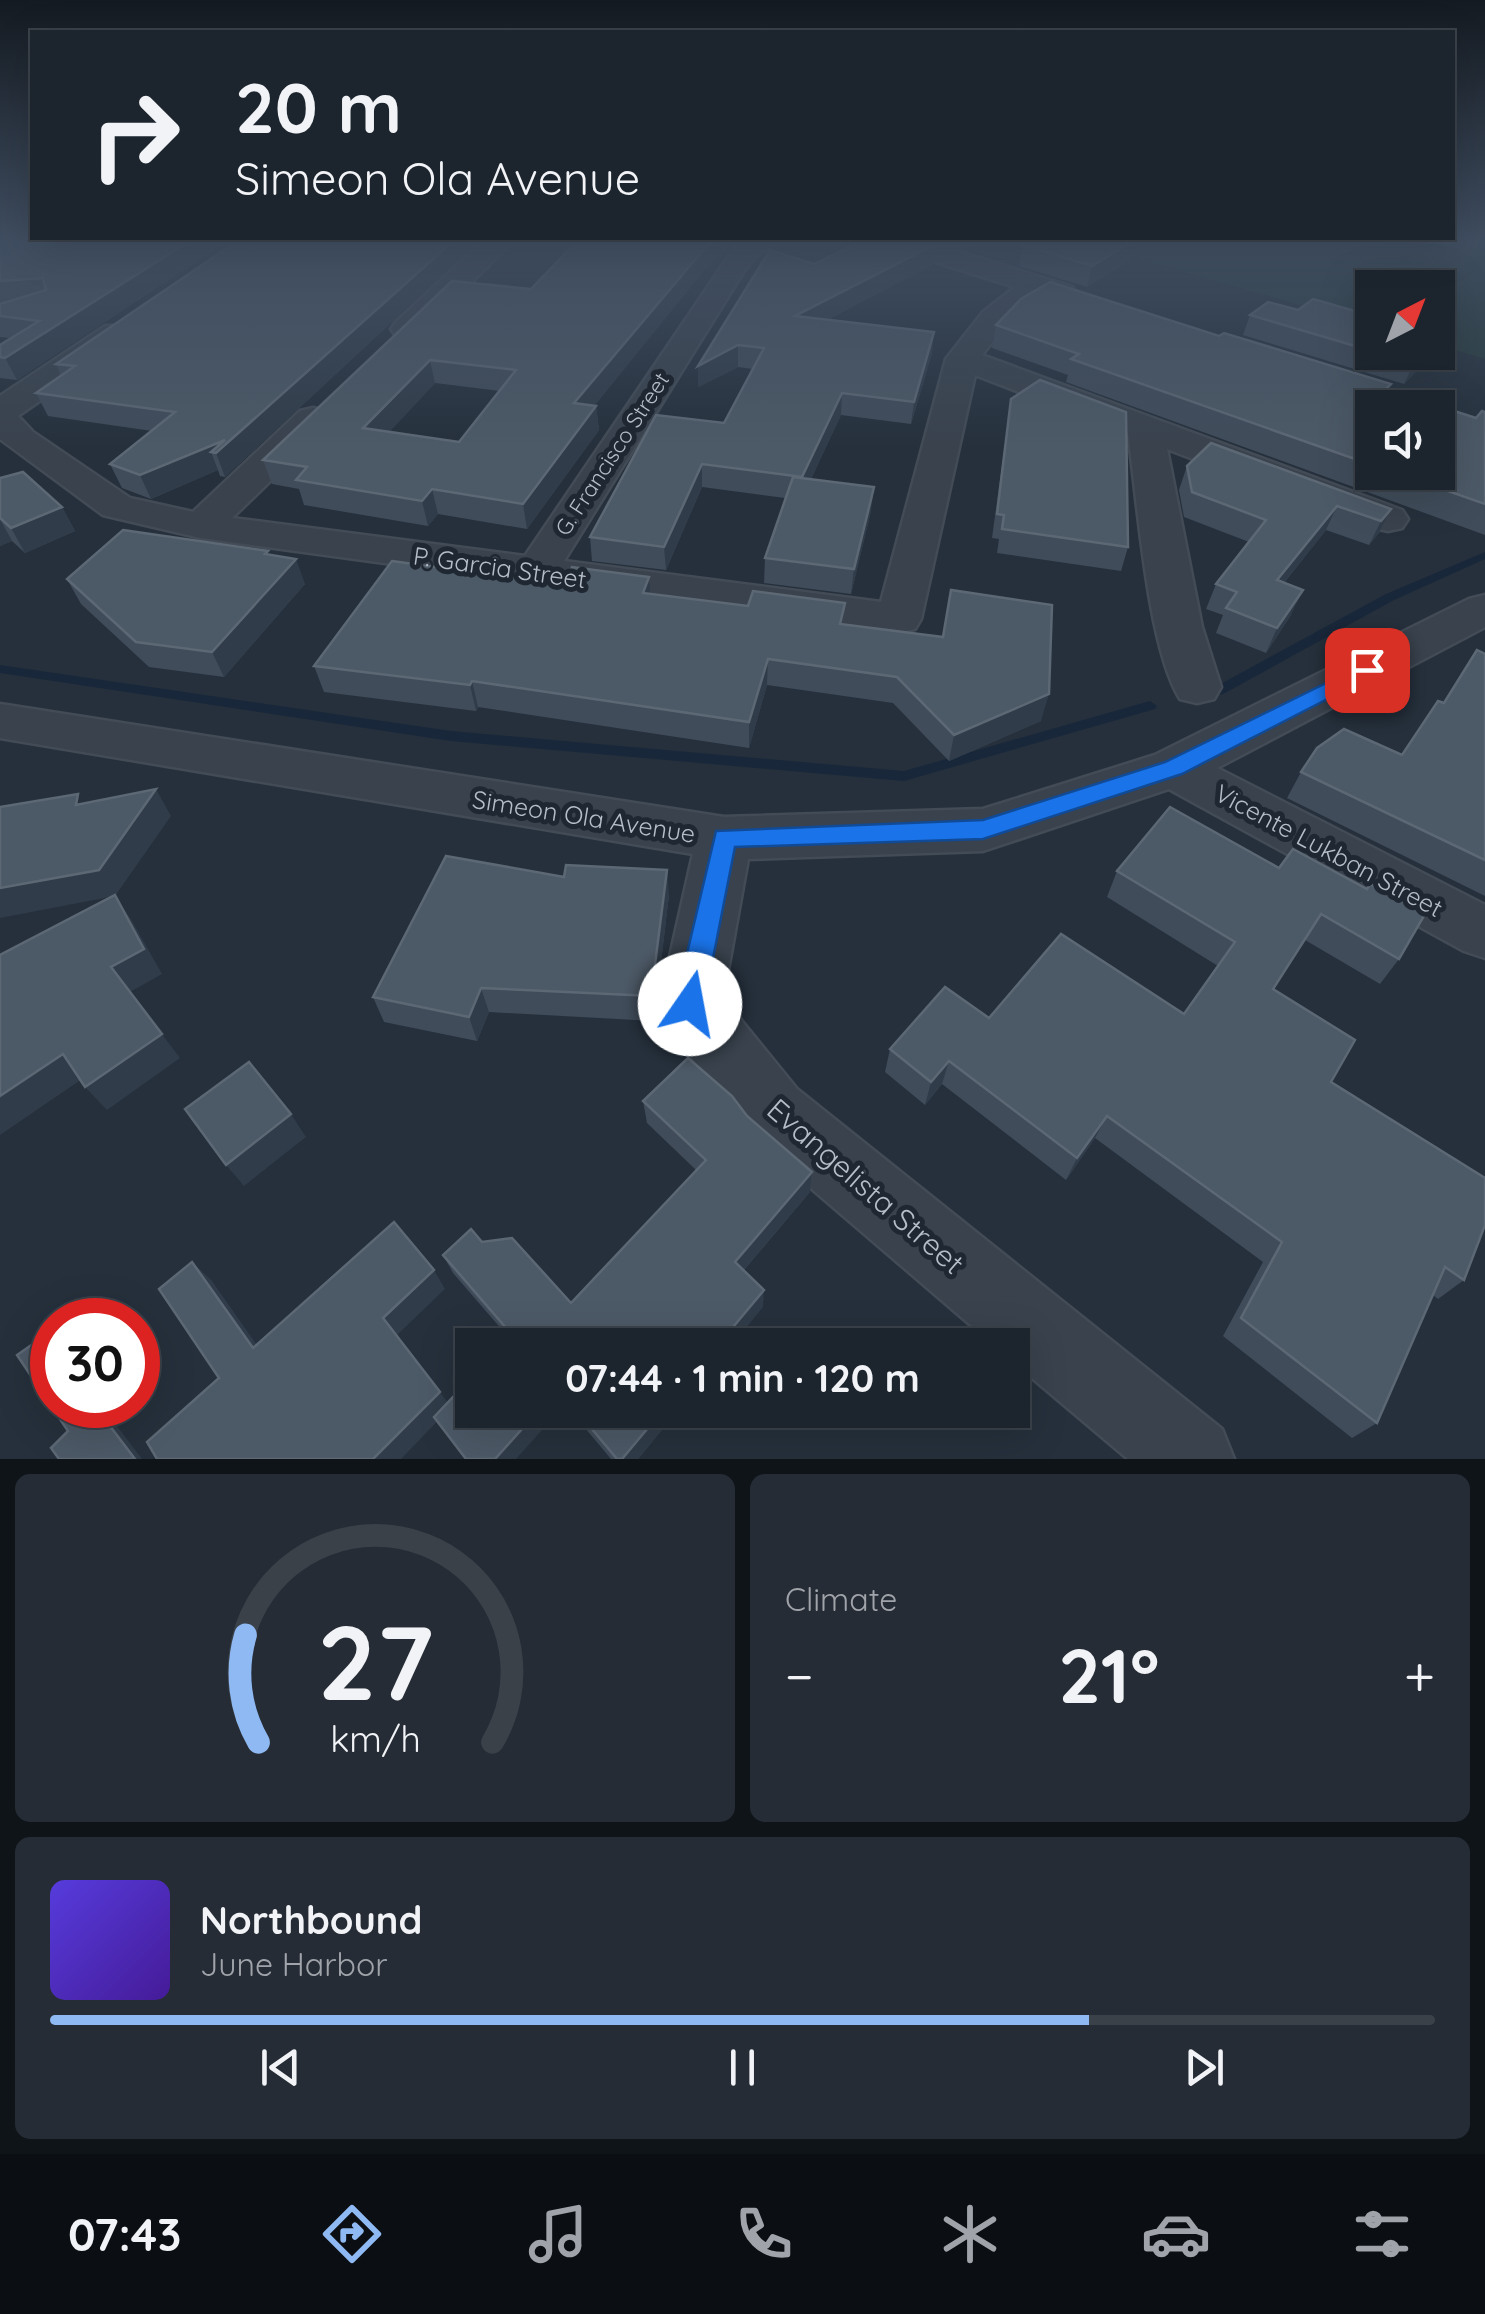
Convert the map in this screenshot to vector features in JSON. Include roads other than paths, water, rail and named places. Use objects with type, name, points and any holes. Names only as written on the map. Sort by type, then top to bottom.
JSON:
[{"type":"street","points":[[0,415],[146,312]]},
{"type":"street","points":[[384,351],[425,312]]},
{"type":"street","name":"G. Francisco Street","points":[[536,572],[704,312]]},
{"type":"street","name":"P. Garcia Street","points":[[0,415],[20,440],[117,507],[201,526],[899,619],[962,359],[1003,312]]},
{"type":"street","points":[[962,359],[1388,518]]},
{"type":"street","points":[[201,526],[342,392]]},
{"type":"street","points":[[1146,429],[1179,627],[1197,687]]},
{"type":"street","name":"Simeon Ola Avenue","points":[[0,721],[724,838],[983,830],[1174,768],[1476,622]]},
{"type":"street","name":"Vicente Lukban Street","points":[[1174,768],[1485,933]]},
{"type":"street","name":"Evangelista Street","points":[[724,838],[690,1004],[773,1112],[1192,1459]]},
{"type":"waterway","points":[[1220,690],[1390,597],[1485,555]]},
{"type":"waterway","points":[[0,669],[451,736],[904,776],[1150,706]]}]
